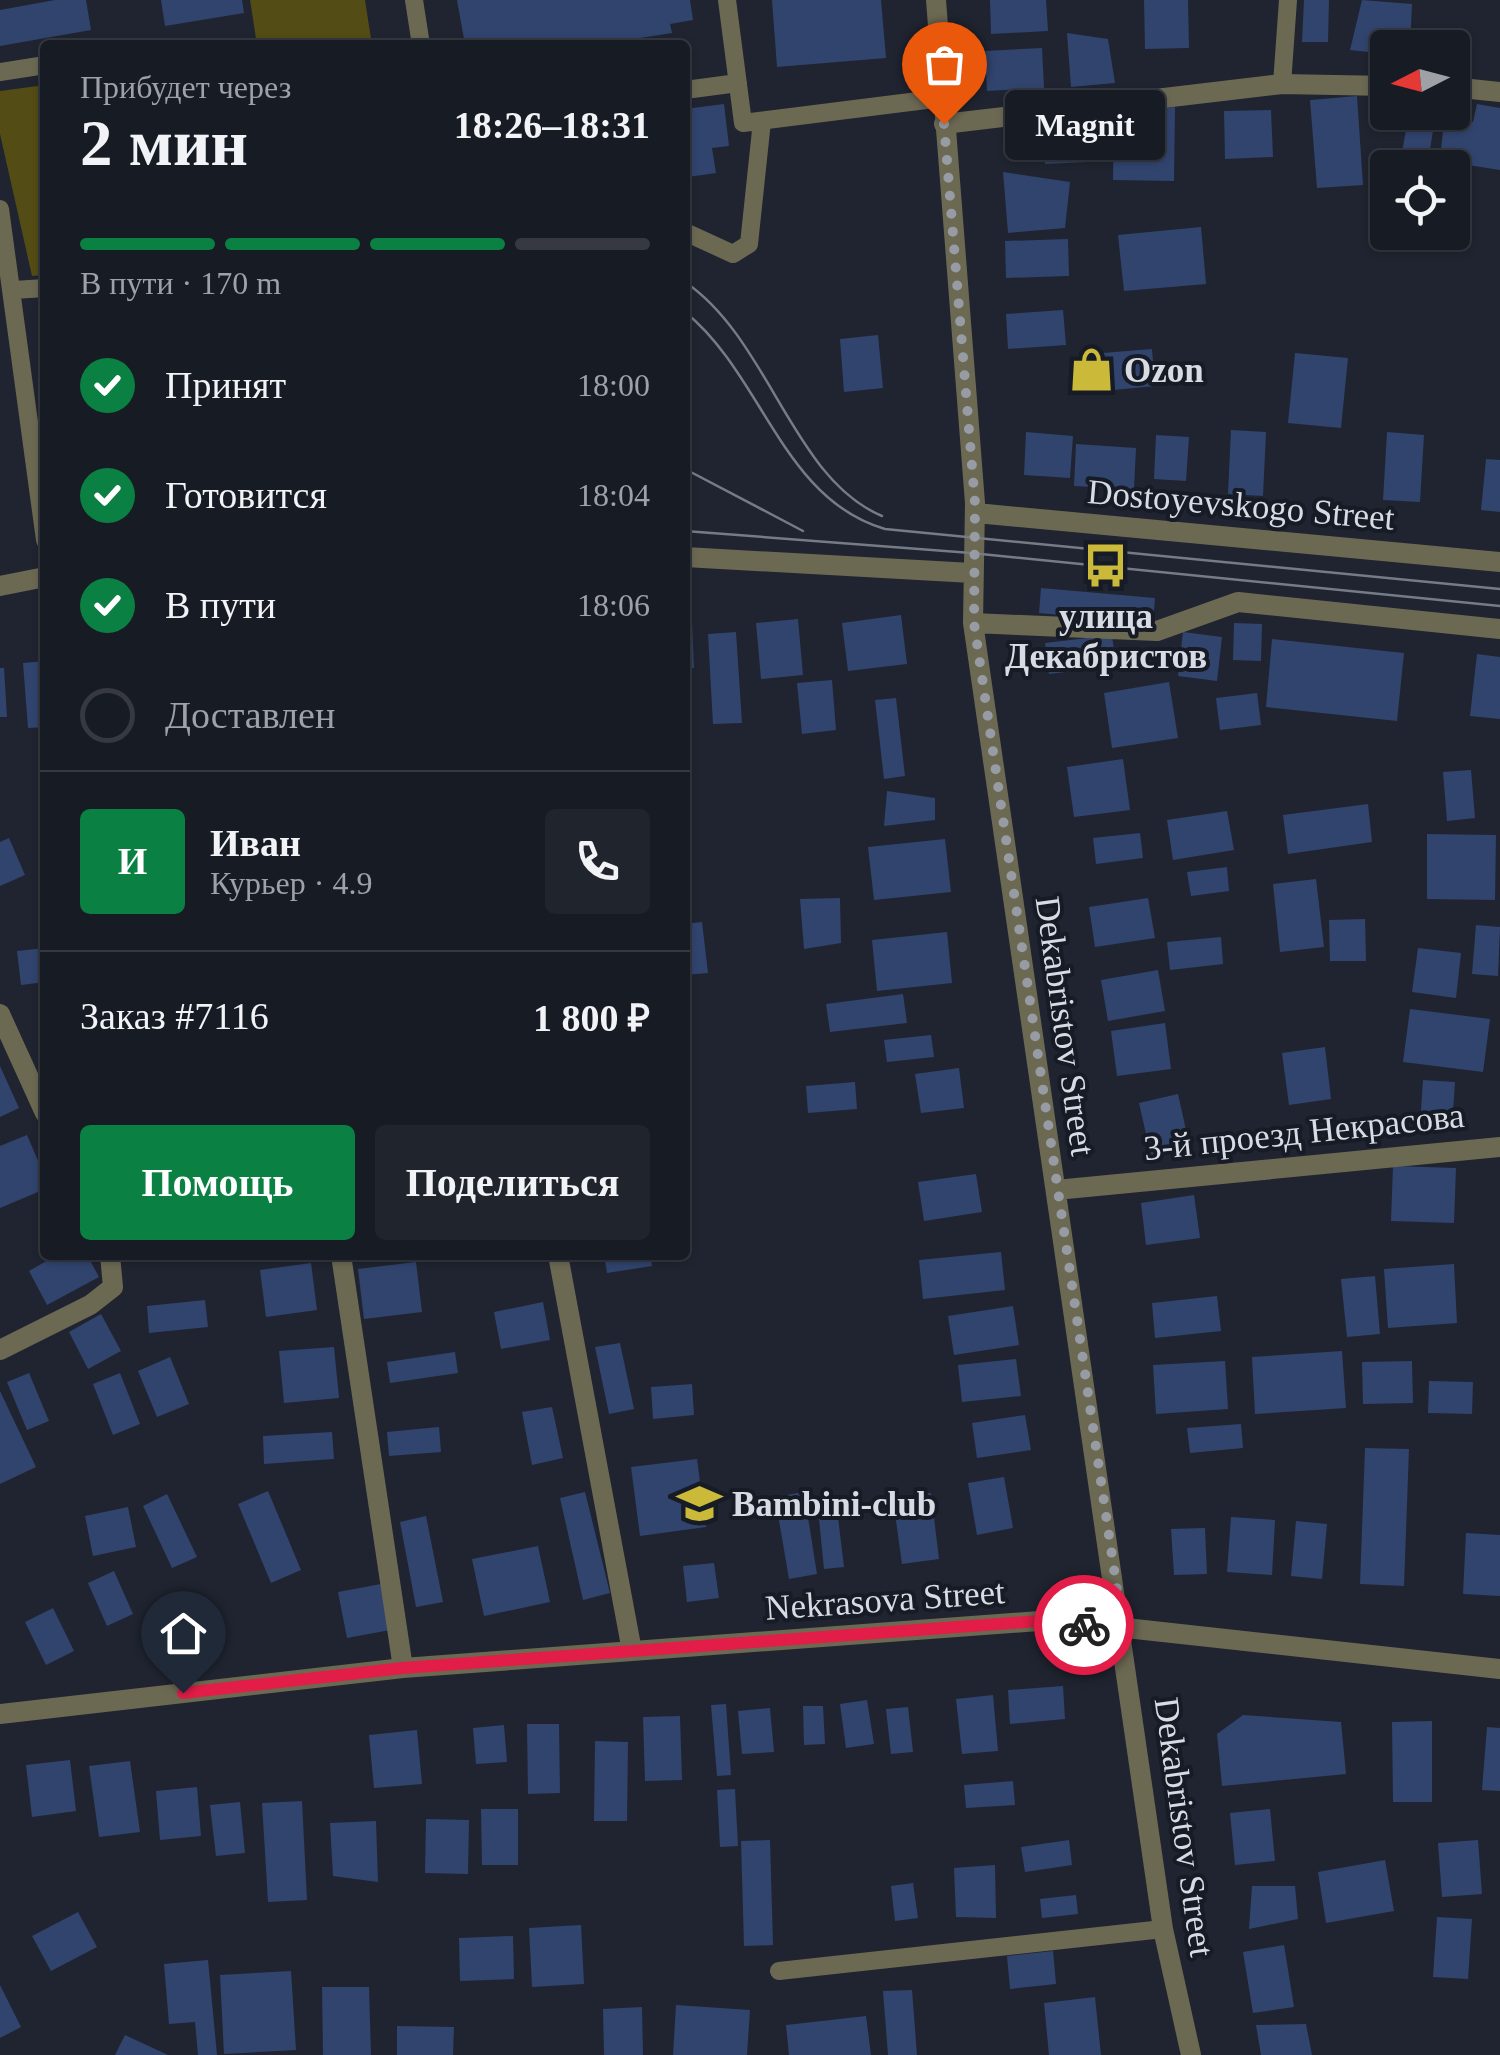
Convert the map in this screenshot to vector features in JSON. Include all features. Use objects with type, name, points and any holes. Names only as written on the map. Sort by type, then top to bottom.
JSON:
[{"type":"street","name":"Dekabristov Street","points":[[936,0],[976,513],[974,623],[1123,1630],[1162,1928],[1192,2055]]},
{"type":"street","points":[[944,124],[1282,84],[1370,86]]},
{"type":"street","points":[[1470,89],[1500,92]]},
{"type":"street","name":"Dostoyevskogo Street","points":[[976,513],[1500,562]]},
{"type":"street","points":[[690,557],[972,573]]},
{"type":"street","points":[[0,586],[40,578]]},
{"type":"street","points":[[974,623],[1158,631],[1238,602],[1500,629]]},
{"type":"street","points":[[0,1014],[40,1102]]},
{"type":"street","name":"3-й проезд Некрасова","points":[[1056,1190],[1500,1147]]},
{"type":"street","points":[[0,1350],[90,1305],[113,1287],[110,1260]]},
{"type":"street","points":[[342,1260],[403,1668]]},
{"type":"street","points":[[559,1260],[632,1651]]},
{"type":"street","name":"Nekrasova Street","points":[[0,1714],[403,1668],[1053,1620],[1500,1669]]},
{"type":"lane","points":[[414,0],[420,40]]},
{"type":"lane","points":[[690,234],[732,254],[749,244],[744,123],[727,0]]},
{"type":"lane","points":[[1282,84],[1288,0]]},
{"type":"lane","points":[[0,72],[40,67]]},
{"type":"lane","points":[[690,89],[738,83]]},
{"type":"lane","points":[[744,123],[942,98]]},
{"type":"lane","points":[[0,209],[40,496]]},
{"type":"lane","points":[[14,290],[40,288]]},
{"type":"lane","points":[[779,1970],[1162,1928]]},
{"type":"shaded area","points":[[250,0],[365,0],[371,40],[256,40]]},
{"type":"shaded area","points":[[40,86],[40,275],[32,276],[0,134],[0,91]]},
{"type":"building","points":[[55,0],[86,0],[91,30],[0,46],[0,10]]},
{"type":"building","points":[[161,0],[242,0],[244,13],[165,26]]},
{"type":"building","points":[[457,0],[690,0],[693,20],[670,24],[672,33],[628,40],[464,39]]},
{"type":"building","points":[[772,0],[881,0],[886,58],[777,67]]},
{"type":"building","points":[[990,0],[1046,0],[1048,31],[991,34]]},
{"type":"building","points":[[1144,0],[1188,0],[1189,48],[1145,49]]},
{"type":"building","points":[[1304,0],[1329,0],[1328,42],[1302,42]]},
{"type":"building","points":[[1362,0],[1412,4],[1411,30],[1370,30],[1370,52],[1350,50]]},
{"type":"building","points":[[1067,33],[1108,39],[1115,83],[1071,87]]},
{"type":"building","points":[[1042,48],[1044,88],[987,91],[985,51]]},
{"type":"building","points":[[1357,96],[1363,185],[1317,188],[1310,100]]},
{"type":"building","points":[[724,104],[729,146],[712,148],[716,173],[690,177],[690,108]]},
{"type":"building","points":[[1477,104],[1500,108],[1500,170],[1470,165],[1470,150],[1441,150],[1443,130],[1470,130],[1470,121],[1473,122]]},
{"type":"building","points":[[1175,107],[1174,181],[1113,180],[1114,112]]},
{"type":"building","points":[[1271,110],[1273,157],[1225,159],[1224,111]]},
{"type":"building","points":[[1086,124],[1087,162],[1045,164],[1043,126]]},
{"type":"building","points":[[1406,130],[1433,130],[1430,150],[1402,150]]},
{"type":"building","points":[[1003,172],[1070,182],[1065,228],[1008,233]]},
{"type":"building","points":[[1201,227],[1206,284],[1124,291],[1118,235]]},
{"type":"building","points":[[1068,239],[1069,276],[1006,278],[1005,241]]},
{"type":"building","points":[[1063,310],[1066,345],[1008,349],[1006,314]]},
{"type":"building","points":[[878,335],[883,388],[844,392],[840,339]]},
{"type":"building","points":[[1152,349],[1155,386],[1082,393],[1078,355]]},
{"type":"building","points":[[1295,353],[1348,358],[1341,428],[1288,423]]},
{"type":"building","points":[[1231,430],[1266,432],[1263,496],[1228,494]]},
{"type":"building","points":[[1026,432],[1073,436],[1070,478],[1024,475]]},
{"type":"building","points":[[1387,432],[1424,435],[1420,502],[1383,500]]},
{"type":"building","points":[[1156,435],[1189,437],[1186,481],[1154,479]]},
{"type":"building","points":[[1076,444],[1136,448],[1134,489],[1074,486]]},
{"type":"building","points":[[1486,459],[1500,460],[1500,512],[1481,510]]},
{"type":"building","points":[[1041,588],[1155,598],[1153,623],[1039,613]]},
{"type":"building","points":[[901,615],[907,664],[848,671],[842,623]]},
{"type":"building","points":[[798,619],[803,675],[761,679],[756,623]]},
{"type":"building","points":[[690,622],[692,622],[694,668],[690,668]]},
{"type":"building","points":[[1234,623],[1262,624],[1261,661],[1233,660]]},
{"type":"building","points":[[736,632],[742,723],[713,724],[708,634]]},
{"type":"building","points":[[1183,632],[1222,637],[1217,681],[1178,676]]},
{"type":"building","points":[[1112,635],[1116,666],[1049,674],[1045,643]]},
{"type":"building","points":[[1272,639],[1404,653],[1397,721],[1266,707]]},
{"type":"building","points":[[1477,654],[1500,657],[1500,719],[1470,716]]},
{"type":"building","points":[[40,661],[40,727],[28,728],[23,663]]},
{"type":"building","points":[[0,668],[4,668],[7,717],[0,717]]},
{"type":"building","points":[[832,680],[836,730],[802,734],[797,683]]},
{"type":"building","points":[[1169,682],[1178,738],[1112,748],[1104,693]]},
{"type":"building","points":[[1257,693],[1261,725],[1220,730],[1216,698]]},
{"type":"building","points":[[896,698],[905,776],[884,779],[875,700]]},
{"type":"building","points":[[1123,759],[1130,810],[1074,817],[1067,767]]},
{"type":"building","points":[[1471,770],[1475,818],[1447,821],[1443,772]]},
{"type":"building","points":[[887,791],[935,798],[935,820],[884,826]]},
{"type":"building","points":[[1368,804],[1372,842],[1288,854],[1283,815]]},
{"type":"building","points":[[1227,811],[1234,850],[1173,860],[1167,820]]},
{"type":"building","points":[[1140,833],[1143,858],[1096,864],[1093,838]]},
{"type":"building","points":[[1427,834],[1496,835],[1495,900],[1427,899]]},
{"type":"building","points":[[9,838],[25,875],[0,886],[0,842]]},
{"type":"building","points":[[945,839],[951,892],[874,900],[868,847]]},
{"type":"building","points":[[1227,867],[1229,891],[1191,896],[1187,872]]},
{"type":"building","points":[[1316,879],[1324,947],[1280,952],[1273,884]]},
{"type":"building","points":[[840,898],[841,943],[804,949],[800,899]]},
{"type":"building","points":[[1148,898],[1155,938],[1095,947],[1089,907]]},
{"type":"building","points":[[1365,919],[1366,961],[1330,961],[1329,920]]},
{"type":"building","points":[[702,922],[708,973],[690,975],[690,923]]},
{"type":"building","points":[[1476,925],[1500,927],[1498,976],[1472,974]]},
{"type":"building","points":[[947,932],[952,983],[877,991],[872,940]]},
{"type":"building","points":[[1221,937],[1223,964],[1170,970],[1167,942]]},
{"type":"building","points":[[1418,948],[1461,953],[1456,998],[1412,992]]},
{"type":"building","points":[[40,949],[40,983],[21,985],[17,951]]},
{"type":"building","points":[[1158,970],[1165,1011],[1108,1021],[1101,980]]},
{"type":"building","points":[[903,994],[907,1023],[830,1032],[826,1004]]},
{"type":"building","points":[[1410,1009],[1490,1019],[1483,1072],[1403,1062]]},
{"type":"building","points":[[1165,1023],[1171,1069],[1117,1076],[1111,1031]]},
{"type":"building","points":[[931,1035],[934,1057],[887,1062],[884,1040]]},
{"type":"building","points":[[1325,1047],[1331,1099],[1289,1105],[1282,1053]]},
{"type":"building","points":[[0,1066],[19,1108],[0,1117]]},
{"type":"building","points":[[959,1068],[964,1108],[921,1113],[915,1074]]},
{"type":"building","points":[[1423,1080],[1455,1082],[1452,1126],[1420,1124]]},
{"type":"building","points":[[855,1082],[857,1109],[808,1113],[806,1086]]},
{"type":"building","points":[[1178,1094],[1190,1148],[1151,1156],[1139,1103]]},
{"type":"building","points":[[27,1135],[40,1165],[40,1191],[0,1208],[0,1146]]},
{"type":"building","points":[[1393,1166],[1456,1168],[1454,1223],[1391,1221]]},
{"type":"building","points":[[976,1174],[982,1212],[924,1221],[918,1182]]},
{"type":"building","points":[[1194,1195],[1200,1238],[1146,1245],[1141,1203]]},
{"type":"building","points":[[1001,1252],[1005,1290],[923,1299],[919,1260]]},
{"type":"building","points":[[48,1260],[90,1260],[99,1277],[47,1305],[29,1271]]},
{"type":"building","points":[[605,1260],[651,1260],[652,1266],[607,1273]]},
{"type":"building","points":[[416,1262],[422,1312],[364,1319],[358,1269]]},
{"type":"building","points":[[311,1263],[317,1310],[266,1317],[260,1270]]},
{"type":"building","points":[[1454,1264],[1457,1323],[1388,1328],[1384,1269]]},
{"type":"building","points":[[1375,1276],[1380,1334],[1347,1337],[1341,1279]]},
{"type":"building","points":[[1217,1296],[1221,1331],[1155,1338],[1152,1303]]},
{"type":"building","points":[[205,1300],[208,1327],[149,1333],[147,1306]]},
{"type":"building","points":[[543,1302],[550,1340],[501,1349],[494,1312]]},
{"type":"building","points":[[1013,1306],[1019,1345],[954,1355],[948,1316]]},
{"type":"building","points":[[101,1314],[121,1351],[88,1369],[69,1332]]},
{"type":"building","points":[[620,1343],[634,1409],[609,1414],[595,1347]]},
{"type":"building","points":[[334,1347],[339,1398],[284,1403],[279,1351]]},
{"type":"building","points":[[1342,1351],[1346,1408],[1255,1414],[1252,1357]]},
{"type":"building","points":[[455,1352],[458,1373],[390,1383],[387,1362]]},
{"type":"building","points":[[170,1357],[189,1404],[157,1417],[138,1371]]},
{"type":"building","points":[[1016,1359],[1021,1396],[962,1402],[958,1365]]},
{"type":"building","points":[[1225,1361],[1228,1409],[1156,1414],[1153,1365]]},
{"type":"building","points":[[1412,1361],[1413,1403],[1363,1404],[1362,1362]]},
{"type":"building","points":[[29,1373],[49,1421],[27,1430],[7,1382]]},
{"type":"building","points":[[120,1373],[140,1424],[113,1435],[93,1384]]},
{"type":"building","points":[[1429,1381],[1473,1382],[1472,1414],[1428,1413]]},
{"type":"building","points":[[692,1384],[694,1415],[653,1419],[651,1387]]},
{"type":"building","points":[[0,1391],[36,1467],[0,1484]]},
{"type":"building","points":[[552,1407],[563,1458],[532,1465],[522,1412]]},
{"type":"building","points":[[1025,1415],[1031,1450],[977,1458],[972,1423]]},
{"type":"building","points":[[1241,1424],[1243,1448],[1190,1453],[1187,1428]]},
{"type":"building","points":[[439,1427],[441,1452],[389,1456],[387,1432]]},
{"type":"building","points":[[332,1432],[334,1459],[264,1464],[263,1436]]},
{"type":"building","points":[[1365,1448],[1409,1449],[1404,1586],[1360,1584]]},
{"type":"building","points":[[697,1459],[706,1527],[640,1536],[631,1467]]},
{"type":"building","points":[[1004,1477],[1013,1528],[977,1535],[968,1483]]},
{"type":"building","points":[[268,1491],[301,1570],[271,1583],[238,1504]]},
{"type":"building","points":[[585,1492],[610,1593],[583,1600],[560,1498]]},
{"type":"building","points":[[804,1492],[817,1574],[789,1579],[775,1497]]},
{"type":"building","points":[[931,1493],[939,1559],[902,1564],[893,1499]]},
{"type":"building","points":[[167,1494],[197,1557],[172,1568],[143,1506]]},
{"type":"building","points":[[128,1507],[136,1547],[93,1556],[85,1516]]},
{"type":"building","points":[[426,1516],[443,1602],[416,1607],[400,1522]]},
{"type":"building","points":[[838,1517],[844,1567],[824,1569],[819,1519]]},
{"type":"building","points":[[1231,1517],[1275,1520],[1272,1575],[1227,1572]]},
{"type":"building","points":[[1296,1521],[1327,1524],[1322,1579],[1291,1576]]},
{"type":"building","points":[[1205,1528],[1207,1574],[1174,1575],[1171,1529]]},
{"type":"building","points":[[1466,1533],[1500,1535],[1500,1596],[1463,1594]]},
{"type":"building","points":[[538,1546],[550,1602],[484,1616],[472,1559]]},
{"type":"building","points":[[714,1563],[719,1598],[687,1602],[683,1566]]},
{"type":"building","points":[[114,1571],[133,1614],[107,1626],[88,1583]]},
{"type":"building","points":[[381,1584],[390,1630],[347,1638],[338,1592]]},
{"type":"building","points":[[53,1608],[74,1651],[46,1665],[25,1622]]},
{"type":"building","points":[[1063,1686],[1065,1719],[1010,1724],[1008,1690]]},
{"type":"building","points":[[993,1695],[998,1751],[962,1754],[956,1699]]},
{"type":"building","points":[[867,1700],[874,1744],[846,1748],[840,1704]]},
{"type":"building","points":[[726,1704],[731,1775],[717,1776],[711,1705]]},
{"type":"building","points":[[803,1706],[823,1706],[825,1744],[804,1745]]},
{"type":"building","points":[[908,1707],[913,1752],[891,1754],[886,1709]]},
{"type":"building","points":[[770,1708],[774,1752],[742,1754],[738,1711]]},
{"type":"building","points":[[1243,1715],[1341,1722],[1346,1774],[1222,1786],[1217,1734]]},
{"type":"building","points":[[680,1716],[682,1780],[645,1781],[643,1717]]},
{"type":"building","points":[[1432,1721],[1432,1802],[1393,1802],[1392,1722]]},
{"type":"building","points":[[527,1724],[559,1724],[560,1793],[528,1794]]},
{"type":"building","points":[[504,1725],[507,1762],[476,1764],[473,1728]]},
{"type":"building","points":[[1487,1727],[1500,1728],[1500,1791],[1482,1790]]},
{"type":"building","points":[[417,1730],[422,1784],[374,1788],[369,1735]]},
{"type":"building","points":[[595,1741],[628,1742],[627,1821],[594,1821]]},
{"type":"building","points":[[70,1760],[76,1811],[32,1817],[26,1765]]},
{"type":"building","points":[[130,1761],[140,1832],[99,1837],[89,1766]]},
{"type":"building","points":[[1013,1781],[1015,1805],[966,1808],[964,1785]]},
{"type":"building","points":[[197,1787],[201,1836],[160,1840],[156,1791]]},
{"type":"building","points":[[735,1789],[738,1846],[720,1847],[717,1790]]},
{"type":"building","points":[[302,1801],[307,1900],[268,1902],[262,1803]]},
{"type":"building","points":[[240,1802],[245,1853],[216,1856],[210,1805]]},
{"type":"building","points":[[481,1809],[518,1809],[518,1865],[482,1865]]},
{"type":"building","points":[[1270,1809],[1275,1861],[1235,1865],[1230,1813]]},
{"type":"building","points":[[426,1819],[469,1820],[468,1874],[425,1873]]},
{"type":"building","points":[[376,1821],[378,1882],[333,1876],[330,1823]]},
{"type":"building","points":[[770,1840],[773,1945],[744,1946],[741,1841]]},
{"type":"building","points":[[1069,1840],[1072,1865],[1025,1872],[1021,1847]]},
{"type":"building","points":[[1478,1840],[1482,1894],[1442,1897],[1438,1843]]},
{"type":"building","points":[[1385,1860],[1394,1911],[1326,1923],[1318,1872]]},
{"type":"building","points":[[995,1865],[996,1918],[956,1917],[954,1868]]},
{"type":"building","points":[[913,1883],[918,1918],[895,1921],[891,1886]]},
{"type":"building","points":[[1252,1886],[1295,1886],[1298,1919],[1249,1929]]},
{"type":"building","points":[[1076,1895],[1078,1914],[1042,1918],[1040,1899]]},
{"type":"building","points":[[78,1912],[97,1947],[51,1971],[32,1936]]},
{"type":"building","points":[[1437,1917],[1472,1919],[1468,1979],[1433,1977]]},
{"type":"building","points":[[581,1925],[584,1984],[532,1987],[529,1928]]},
{"type":"building","points":[[513,1936],[514,1979],[460,1981],[459,1938]]},
{"type":"building","points":[[1284,1945],[1294,2007],[1253,2013],[1243,1952]]},
{"type":"building","points":[[1053,1951],[1056,1984],[1010,1989],[1007,1956]]},
{"type":"building","points":[[208,1960],[217,2055],[198,2055],[195,2022],[169,2024],[164,1964]]},
{"type":"building","points":[[291,1971],[296,2050],[224,2054],[220,1975]]},
{"type":"building","points":[[0,1985],[21,2027],[0,2038]]},
{"type":"building","points":[[322,1987],[369,1987],[371,2055],[323,2055]]},
{"type":"building","points":[[912,1990],[917,2055],[888,2055],[883,1991]]},
{"type":"building","points":[[1095,1997],[1101,2055],[1049,2055],[1044,2003]]},
{"type":"building","points":[[676,2005],[750,2010],[747,2055],[673,2055]]},
{"type":"building","points":[[642,2007],[643,2055],[604,2055],[603,2009]]},
{"type":"building","points":[[866,2016],[871,2055],[789,2055],[786,2025]]},
{"type":"building","points":[[1306,2024],[1312,2055],[1261,2055],[1256,2025]]},
{"type":"building","points":[[397,2026],[454,2027],[453,2055],[397,2055]]},
{"type":"building","points":[[125,2035],[168,2055],[115,2055]]},
{"type":"tram line","points":[[690,286],[714,307],[739,338],[825,472],[851,497],[882,516]]},
{"type":"tram line","points":[[690,317],[735,368],[797,464],[821,491],[850,514],[885,529],[1500,589]]},
{"type":"tram line","points":[[690,472],[803,531]]},
{"type":"tram line","points":[[690,531],[971,553],[1500,606]]},
{"type":"way so far","points":[[944,124],[976,513],[972,552],[974,623],[1123,1630],[1084,1625]]},
{"type":"place","name":"Magnit","points":[[944,124]]},
{"type":"place","name":"Ozon","points":[[1091,370]]},
{"type":"place","name":"улица Декабристов","points":[[1106,566]]},
{"type":"place","name":"Bambini-club","points":[[699,1504]]},
{"type":"route","points":[[183,1693],[403,1668],[1053,1620],[1084,1625]]}]
